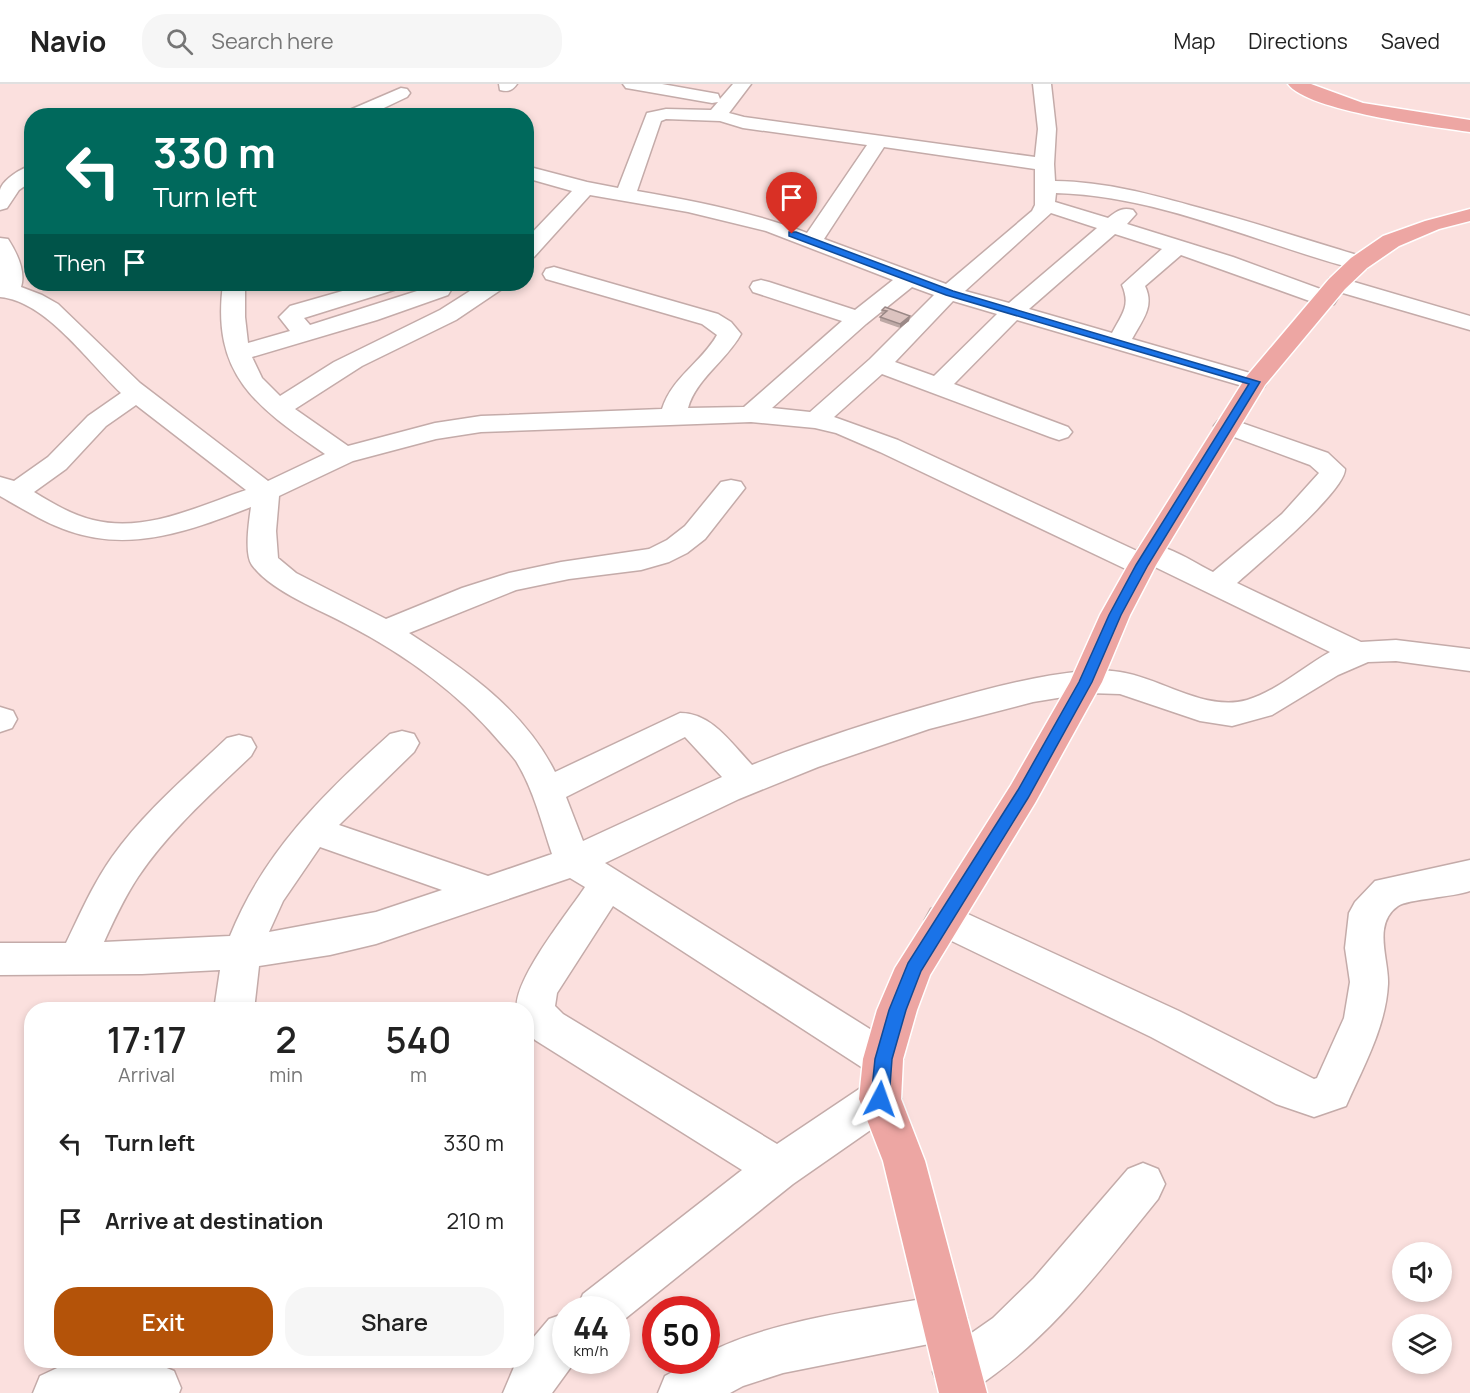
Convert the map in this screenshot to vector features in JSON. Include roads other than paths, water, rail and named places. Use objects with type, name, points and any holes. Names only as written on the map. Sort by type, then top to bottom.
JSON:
[{"type":"main road","points":[[1297,84],[1355,106],[1470,126]]},
{"type":"main road","points":[[960,1382],[882,1079],[897,1010],[914,968],[1023,794],[1086,682],[1115,615],[1146,559],[1255,382],[1341,282],[1391,241],[1432,225],[1470,215]]},
{"type":"street","points":[[632,84],[725,108],[743,122],[1044,164]]},
{"type":"street","points":[[625,195],[653,117],[725,108],[742,84]]},
{"type":"street","points":[[816,420],[879,364],[949,293],[1040,214],[1046,196],[1044,164],[1047,129],[1042,84]]},
{"type":"street","points":[[368,108],[401,93]]},
{"type":"street","points":[[812,241],[879,141]]},
{"type":"street","points":[[534,174],[585,188],[735,216],[812,241],[949,293],[1255,382]]},
{"type":"street","points":[[0,204],[12,186],[24,177]]},
{"type":"street","points":[[534,243],[585,188]]},
{"type":"street","points":[[1046,196],[1104,189],[1259,230],[1341,282]]},
{"type":"street","points":[[1046,196],[1112,225],[1177,247],[1341,282],[1470,323]]},
{"type":"street","points":[[938,386],[1012,312],[1143,199]]},
{"type":"street","points":[[0,244],[13,274],[13,283],[4,290]]},
{"type":"street","points":[[1118,343],[1138,305],[1139,298],[1133,285],[1177,247]]},
{"type":"street","points":[[554,274],[710,319],[729,334],[724,346],[687,383],[676,400],[673,416]]},
{"type":"street","points":[[751,414],[858,319],[908,279]]},
{"type":"street","points":[[761,287],[858,319]]},
{"type":"street","points":[[4,290],[26,295],[41,303],[138,393],[266,492]]},
{"type":"street","points":[[234,291],[233,323],[245,372],[279,408],[344,455]]},
{"type":"street","points":[[304,333],[291,317],[298,311],[365,291]]},
{"type":"street","points":[[240,353],[390,309],[437,291]]},
{"type":"street","points":[[279,408],[328,374],[442,319],[486,291]]},
{"type":"street","points":[[879,364],[1059,432]]},
{"type":"street","points":[[8,489],[57,463],[96,421],[138,393]]},
{"type":"street","points":[[8,489],[56,515],[91,529],[127,535],[160,529],[266,492],[344,455],[435,431],[481,424],[673,416],[751,414],[816,420],[845,428],[889,446],[1146,559],[1216,585],[1358,653]]},
{"type":"street","points":[[1216,585],[1292,520],[1332,474],[1332,469],[1328,464],[1319,459],[1227,426]]},
{"type":"street","points":[[385,631],[478,593],[524,579],[665,554],[683,544],[703,525],[731,488]]},
{"type":"street","points":[[266,492],[262,531],[264,561],[286,580],[385,631],[446,671],[488,707],[529,754],[547,791],[573,861],[608,883],[882,1079],[778,1169],[617,1296]]},
{"type":"street","points":[[0,959],[123,959],[243,952],[310,943],[379,927],[573,861],[747,781],[806,758],[899,726],[986,702],[1086,682],[1115,682],[1142,688],[1197,709],[1221,714],[1245,713],[1285,695],[1358,653],[1392,651],[1470,660]]},
{"type":"street","points":[[547,791],[680,725],[689,725],[698,729],[747,781]]},
{"type":"street","points":[[235,1002],[243,952],[272,885],[312,830],[359,781],[402,743]]},
{"type":"street","points":[[77,959],[104,902],[133,855],[168,815],[239,747]]},
{"type":"street","points":[[312,830],[487,891]]},
{"type":"street","points":[[944,920],[1133,1009],[1291,1090],[1314,1098],[1331,1092],[1364,1018],[1369,982],[1364,948],[1368,913],[1388,892],[1465,878],[1470,874]]},
{"type":"street","points":[[608,883],[539,988],[534,1004],[538,1016],[549,1027],[778,1169]]},
{"type":"street","points":[[960,1382],[988,1351],[1016,1328],[1050,1294],[1143,1184]]},
{"type":"street","points":[[682,1393],[732,1366],[783,1349],[944,1318]]},
{"type":"street","points":[[527,1393],[532,1379],[552,1351]]},
{"type":"street","points":[[57,1393],[70,1386],[160,1381]]}]
